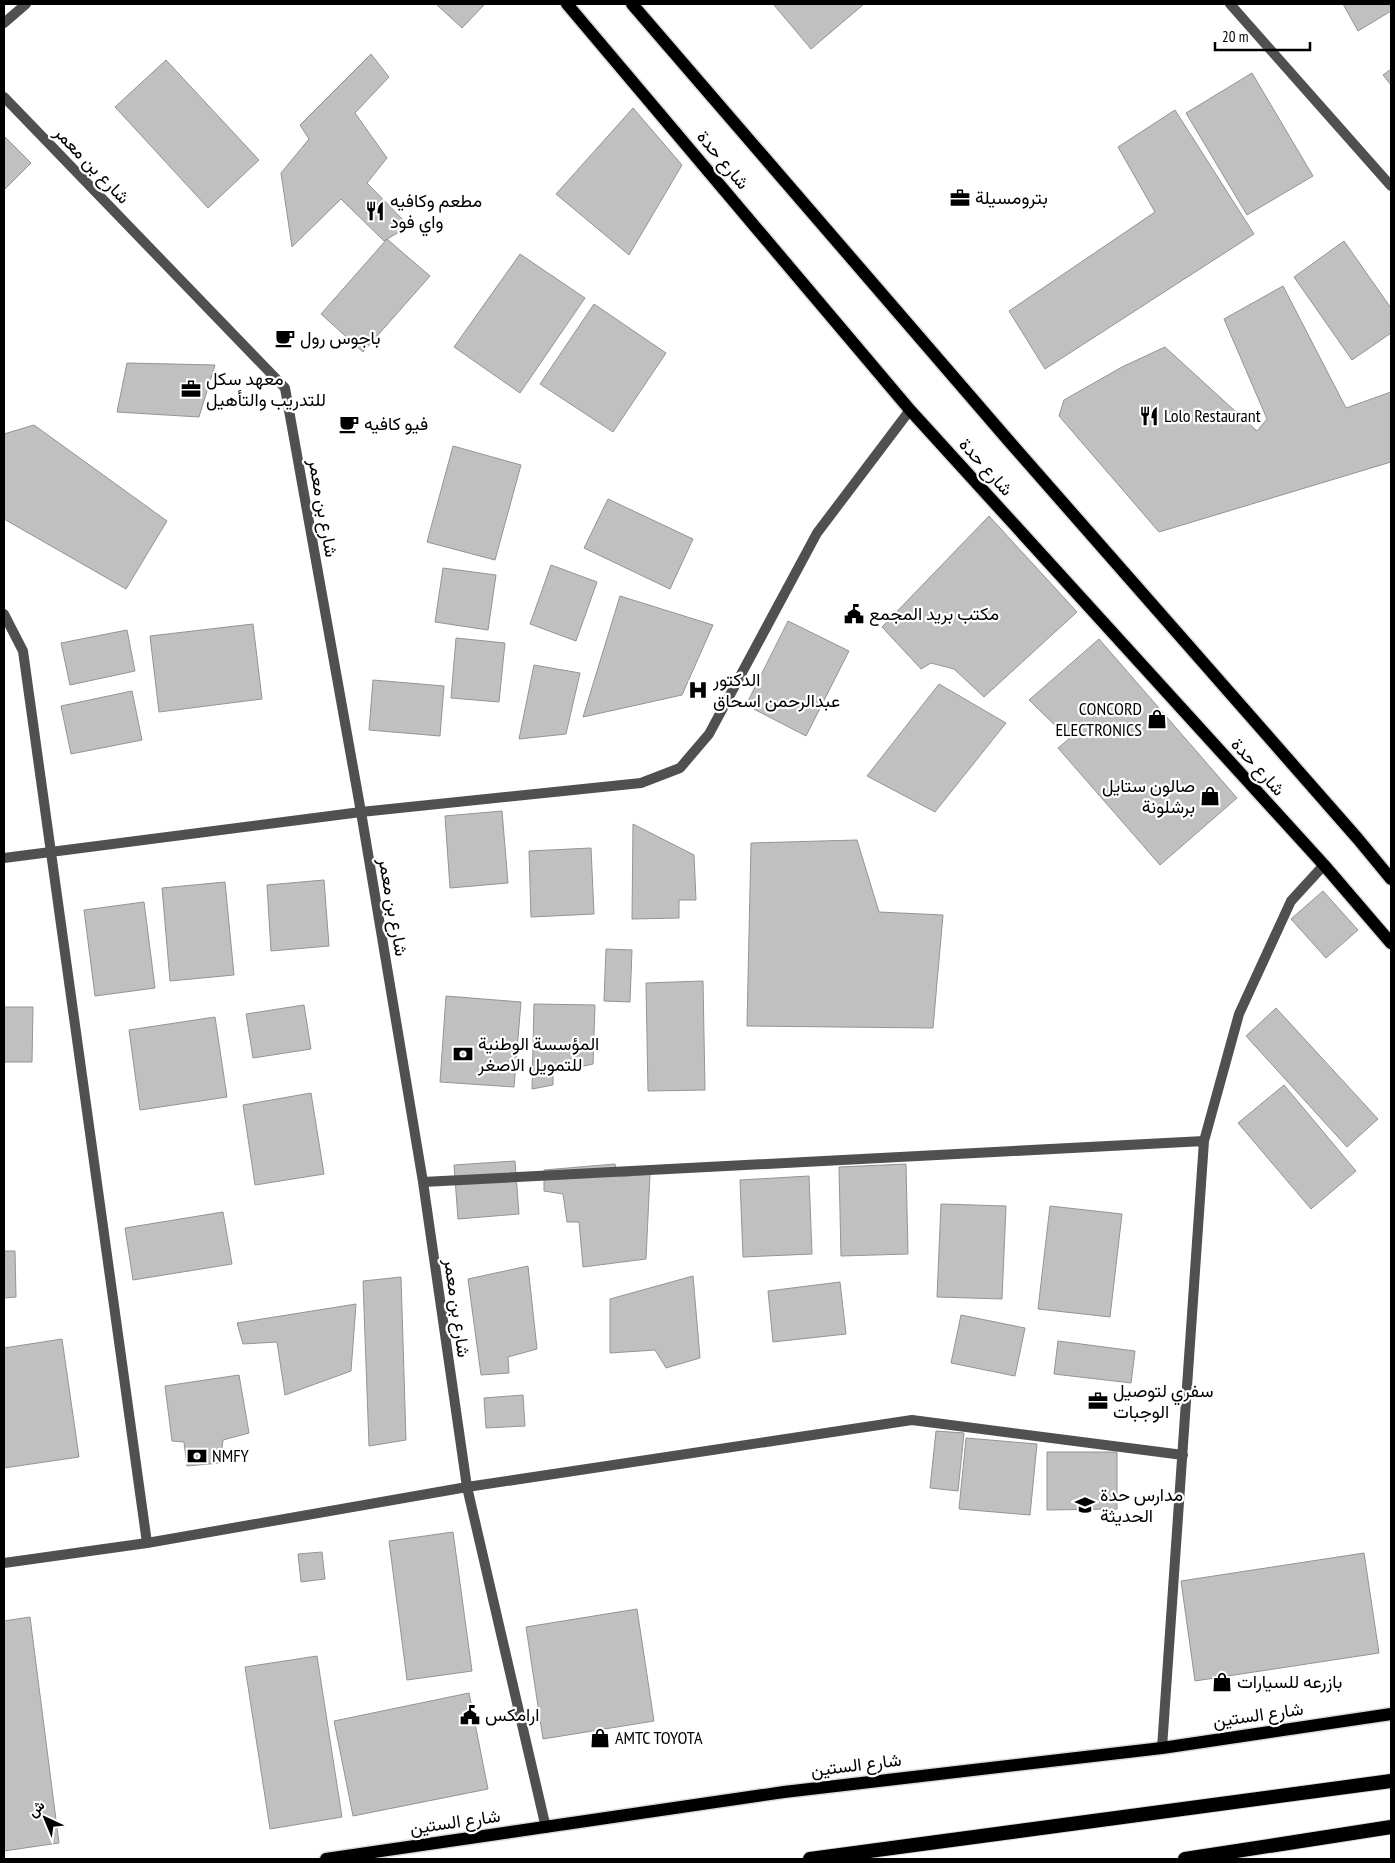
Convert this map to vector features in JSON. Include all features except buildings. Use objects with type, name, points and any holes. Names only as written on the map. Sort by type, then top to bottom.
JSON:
[{"type":"highway","points":[[810,1859],[1391,1781]]},
{"type":"highway","points":[[1185,1859],[1391,1827]]},
{"type":"main road","name":"شارع حدة","points":[[567,4],[910,410],[1324,865],[1391,943]]},
{"type":"main road","name":"شارع حدة","points":[[632,4],[1021,454],[1351,831],[1391,880]]},
{"type":"main road","name":"شارع الستين","points":[[326,1859],[784,1792],[1162,1748],[1391,1714]]},
{"type":"street","points":[[4,22],[26,4]]},
{"type":"street","points":[[1230,4],[1391,186]]},
{"type":"street","name":"شارع بن معمر","points":[[4,97],[285,388],[361,812],[423,1182],[467,1487],[546,1828]]},
{"type":"street","points":[[4,858],[361,812],[641,783],[680,768],[709,734],[817,533],[910,410]]},
{"type":"street","points":[[4,614],[23,651],[49,851],[147,1543]]},
{"type":"street","points":[[1162,1748],[1204,1141],[1240,1014],[1291,902],[1324,865]]},
{"type":"street","points":[[423,1182],[1204,1141]]},
{"type":"street","points":[[4,1563],[147,1543],[467,1487],[912,1420],[1183,1455]]},
{"type":"place","name":"بترومسيلة","points":[[960,198]]},
{"type":"place","name":"مطعم وكافيه واي فود","points":[[375,211]]},
{"type":"place","name":"باجوس رول","points":[[285,338]]},
{"type":"place","name":"معهد سكل للتدريب والتأهيل","points":[[191,389]]},
{"type":"place","name":"Lolo Restaurant","points":[[1149,416]]},
{"type":"place","name":"فيو كافيه","points":[[349,424]]},
{"type":"place","name":"مكتب بريد المجمع","points":[[854,614]]},
{"type":"place","name":"الدكتور عبدالرحمن اسحاق","points":[[698,690]]},
{"type":"place","name":"CONCORD ELECTRONICS","points":[[1157,719]]},
{"type":"place","name":"صالون ستايل برشلونة","points":[[1210,796]]},
{"type":"place","name":"المؤسسة الوطنية للتمويل الاصغر","points":[[463,1054]]},
{"type":"place","name":"سفري لتوصيل الوجبات","points":[[1098,1401]]},
{"type":"place","name":"NMFY","points":[[197,1456]]},
{"type":"place","name":"مدارس حدة الحديثة","points":[[1085,1505]]},
{"type":"place","name":"بازرعه للسيارات","points":[[1222,1682]]},
{"type":"place","name":"ارامكس","points":[[470,1715]]},
{"type":"place","name":"AMTC TOYOTA","points":[[600,1738]]}]
